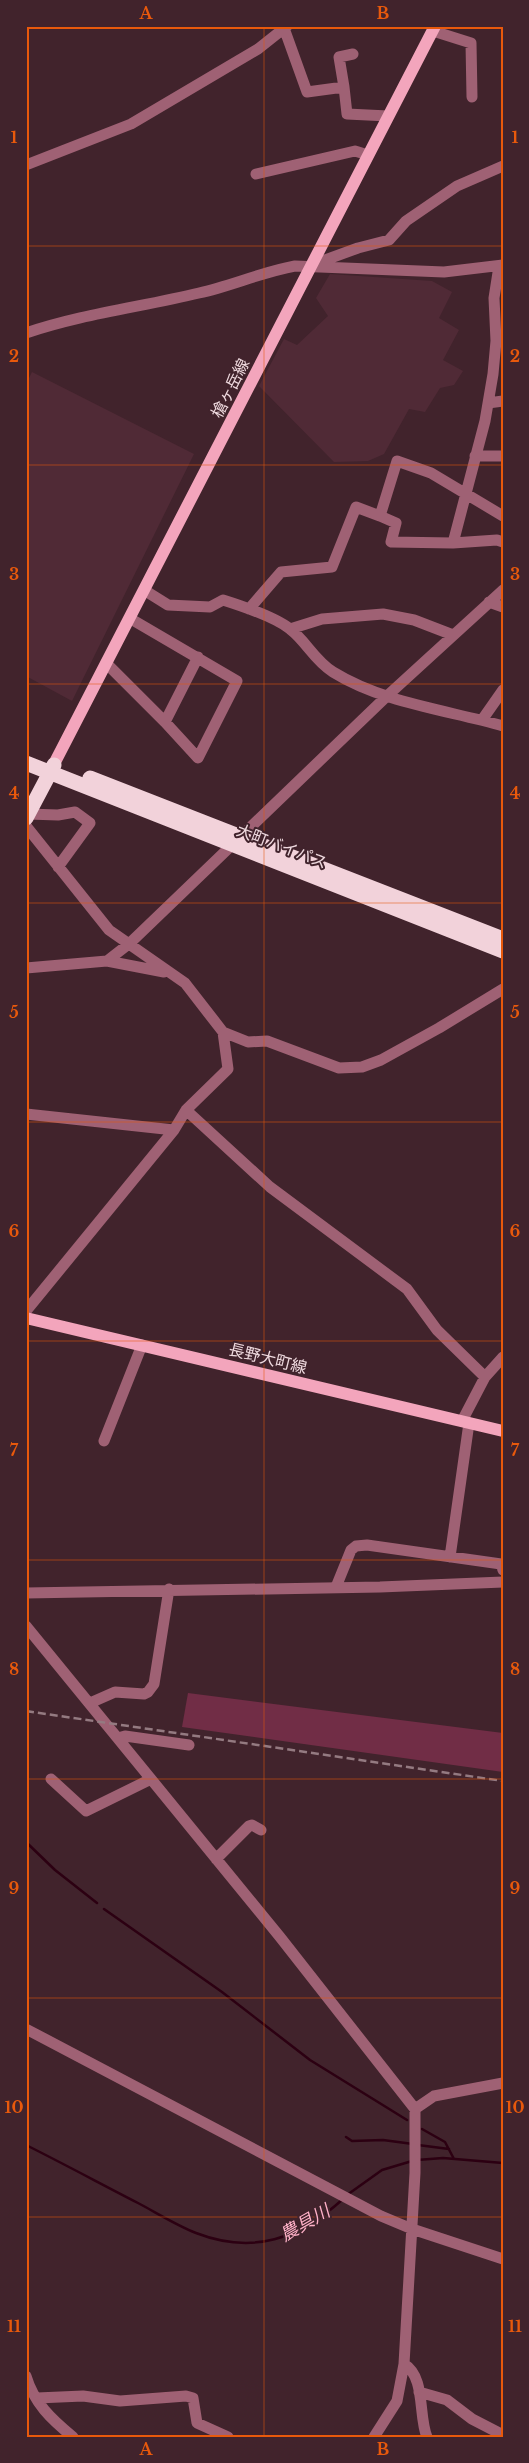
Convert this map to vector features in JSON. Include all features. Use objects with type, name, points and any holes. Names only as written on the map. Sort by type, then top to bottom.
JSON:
[{"type":"highway","points":[[26,753],[52,768]]},
{"type":"highway","points":[[26,763],[52,768]]},
{"type":"highway","points":[[27,819],[52,768]]},
{"type":"highway","name":"大町バイパス","points":[[52,768],[236,840],[503,939]]},
{"type":"highway","name":"大町バイパス","points":[[236,840],[503,951]]},
{"type":"main road","name":"槍ヶ岳線","points":[[52,768],[131,619],[144,590],[434,28]]},
{"type":"main road","name":"長野大町線","points":[[26,1318],[503,1431]]},
{"type":"street","points":[[26,165],[131,124],[258,49],[286,27],[307,92],[344,86]]},
{"type":"street","points":[[434,28],[471,43],[472,97]]},
{"type":"street","points":[[353,54],[339,57],[347,114],[388,116]]},
{"type":"street","points":[[256,174],[355,151],[368,155]]},
{"type":"street","points":[[311,266],[336,255],[389,240],[406,221],[457,186],[503,166]]},
{"type":"street","points":[[26,333],[89,316],[200,293],[276,269],[311,266],[444,272],[501,266],[494,298],[499,340],[488,403],[467,494],[453,543]]},
{"type":"street","points":[[488,403],[503,401]]},
{"type":"street","points":[[475,456],[503,456]]},
{"type":"street","points":[[380,516],[397,461],[431,473],[503,516]]},
{"type":"street","points":[[249,609],[281,572],[332,567],[356,507],[396,523],[391,542],[453,543],[498,540],[503,542]]},
{"type":"street","points":[[144,590],[168,605],[210,608],[223,600],[249,609],[290,629],[313,656],[332,671],[387,696],[503,726]]},
{"type":"street","points":[[107,961],[130,943],[387,696],[503,590]]},
{"type":"street","points":[[489,602],[503,607]]},
{"type":"street","points":[[290,629],[322,619],[383,614],[414,620],[453,635]]},
{"type":"street","points":[[106,663],[198,758],[237,682],[198,657],[131,619]]},
{"type":"street","points":[[165,722],[198,657]]},
{"type":"street","points":[[482,720],[503,690]]},
{"type":"street","points":[[26,1311],[174,1130],[186,1110],[228,1069],[223,1032],[185,983],[109,930],[58,867],[27,819],[75,812],[90,823],[58,867]]},
{"type":"street","points":[[26,968],[107,961],[168,972]]},
{"type":"street","points":[[223,1032],[248,1042],[267,1041],[339,1068],[362,1067],[381,1060],[503,990]]},
{"type":"street","points":[[186,1110],[270,1187],[407,1289],[437,1330],[485,1377]]},
{"type":"street","points":[[26,1114],[174,1130]]},
{"type":"street","points":[[104,1441],[142,1345]]},
{"type":"street","points":[[450,1557],[466,1422],[485,1377],[503,1357]]},
{"type":"street","points":[[336,1587],[351,1550],[356,1546],[367,1545],[501,1564],[503,1570]]},
{"type":"street","points":[[26,1593],[503,1582]]},
{"type":"street","points":[[90,1703],[114,1692],[144,1694],[151,1689],[154,1684],[170,1590]]},
{"type":"street","points":[[26,1626],[216,1859],[415,2109],[415,2168],[404,2364],[397,2401],[374,2437]]},
{"type":"street","points":[[118,1738],[125,1736],[189,1745]]},
{"type":"street","points":[[51,1779],[86,1811],[151,1779]]},
{"type":"street","points":[[216,1859],[249,1826],[252,1825],[261,1830]]},
{"type":"street","points":[[26,2029],[354,2202],[412,2229],[503,2258]]},
{"type":"street","points":[[415,2109],[434,2096],[503,2083]]},
{"type":"street","points":[[404,2364],[414,2373],[419,2392],[422,2420],[427,2437]]},
{"type":"street","points":[[26,2376],[30,2391],[37,2398],[45,2413],[73,2437]]},
{"type":"street","points":[[419,2392],[447,2400],[472,2419],[503,2434]]},
{"type":"street","points":[[37,2398],[83,2396],[120,2401],[186,2396],[192,2398],[195,2402],[197,2423],[228,2437]]},
{"type":"shaded area","points":[[330,274],[432,281],[452,292],[439,318],[459,330],[443,360],[463,371],[454,385],[440,388],[425,412],[409,409],[384,454],[368,461],[334,462],[259,386],[284,339],[297,345],[328,316],[316,298]]},
{"type":"shaded area","points":[[32,372],[194,454],[72,701],[26,676],[26,384]]},
{"type":"shaded area","points":[[188,1693],[503,1733],[503,1772],[182,1727]]},
{"type":"waterway","points":[[26,1842],[55,1870],[97,1903]]},
{"type":"waterway","points":[[104,1909],[222,1992],[310,2060],[407,2120]]},
{"type":"waterway","points":[[422,2129],[445,2142],[454,2159]]},
{"type":"waterway","points":[[346,2137],[352,2141],[383,2140],[413,2144]]},
{"type":"waterway","name":"農具川","points":[[26,2145],[196,2233],[237,2243],[274,2239],[292,2233],[326,2213],[343,2199]]},
{"type":"waterway","points":[[418,2145],[449,2149]]},
{"type":"waterway","name":"農具川","points":[[417,2160],[443,2158],[503,2163]]},
{"type":"waterway","name":"農具川","points":[[347,2195],[382,2170],[412,2161]]},
{"type":"railway","points":[[26,1711],[503,1781]]}]
